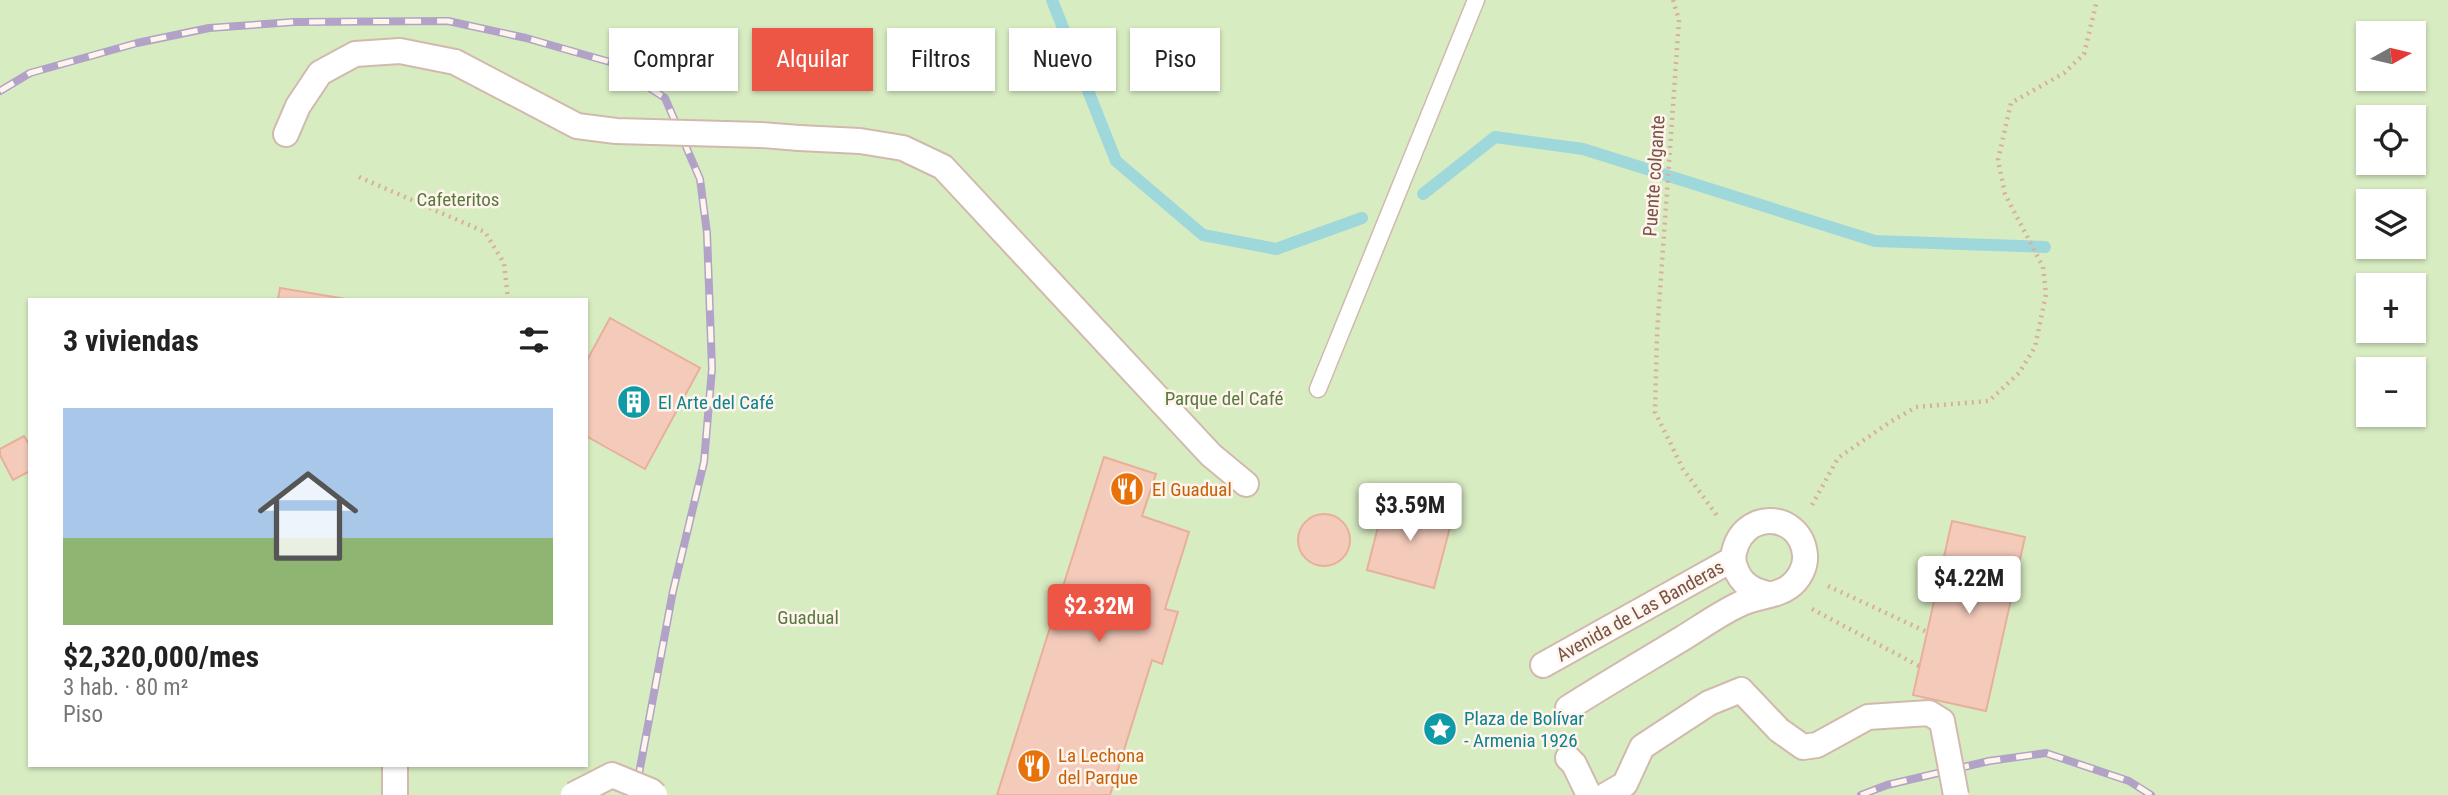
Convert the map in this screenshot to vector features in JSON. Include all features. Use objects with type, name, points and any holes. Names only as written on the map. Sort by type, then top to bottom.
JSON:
[{"type":"street","points":[[286,134],[298,106],[320,73],[355,54],[400,51],[455,62],[577,126],[616,131],[860,141],[903,148],[943,167],[1211,455],[1246,484]]},
{"type":"street","name":"Avenida de Las Banderas","points":[[1543,665],[1736,548],[1746,529],[1765,521],[1783,524],[1797,534]]},
{"type":"street","points":[[1568,708],[1740,604],[1796,582],[1805,557],[1803,544],[1797,534]]},
{"type":"street","points":[[1736,548],[1735,571],[1740,580],[1758,592],[1778,591]]},
{"type":"street","points":[[1606,795],[1625,784],[1642,747],[1709,703],[1741,690],[1779,730],[1803,747],[1816,745],[1868,717],[1929,713],[1942,722],[1956,795]]},
{"type":"street","points":[[1567,758],[1574,764],[1589,795]]},
{"type":"street","points":[[395,767],[395,795]]},
{"type":"street","points":[[573,795],[612,775],[655,795]]},
{"type":"lane","points":[[1318,389],[1476,0]]},
{"type":"path","name":"Puente colgante","points":[[1673,0],[1679,20],[1657,334],[1655,412],[1683,470],[1736,548]]},
{"type":"path","points":[[1797,534],[1838,458],[1916,407],[1989,401],[2019,373],[2035,347],[2046,293],[2043,267],[2005,194],[1998,160],[2011,103],[2064,72],[2084,54],[2097,0]]},
{"type":"path","points":[[359,177],[485,232],[504,262],[508,298]]},
{"type":"path","points":[[1804,565],[1822,583],[1927,632]]},
{"type":"path","points":[[1778,591],[1919,666]]},
{"type":"green space","name":"Parque del Café","points":[[0,0],[2448,0],[2448,795],[0,795]]},
{"type":"building","points":[[280,288],[340,298],[278,298]]},
{"type":"building","name":"El Arte del Café","points":[[610,318],[700,368],[645,469],[588,437],[588,358]]},
{"type":"building","points":[[24,436],[28,443],[28,472],[13,480],[0,455],[0,449]]},
{"type":"building","points":[[1104,457],[1156,474],[1142,516],[1189,532],[1165,609],[1178,612],[1162,664],[1152,660],[1110,795],[997,795]]},
{"type":"building","points":[[1385,499],[1453,516],[1434,588],[1367,570]]},
{"type":"building","points":[[1324,514],[1343,521],[1350,540],[1343,559],[1324,566],[1305,559],[1298,540],[1305,521]]},
{"type":"building","points":[[1952,521],[2025,537],[1986,711],[1913,695]]},
{"type":"waterway","points":[[1052,0],[1116,161],[1203,235],[1276,249],[1362,218]]},
{"type":"waterway","points":[[1423,194],[1495,137],[1583,149],[1875,241],[2045,247]]},
{"type":"railway","points":[[0,91],[30,73],[137,43],[209,28],[294,22],[448,21],[526,38],[610,62],[665,98],[700,179],[707,233],[712,369],[704,462],[673,591],[635,795]]},
{"type":"railway","points":[[1861,795],[1887,785],[1989,761],[2046,753],[2129,781],[2151,795]]},
{"type":"place","name":"El Arte del Café","points":[[634,402]]},
{"type":"place","name":"El Guadual","points":[[1127,489]]},
{"type":"place","name":"Plaza de Bolívar - Armenia 1926","points":[[1440,729]]},
{"type":"place","name":"La Lechona del Parque","points":[[1034,766]]},
{"type":"park label","name":"Cafeteritos","points":[[458,199]]},
{"type":"park label","name":"Guadual","points":[[808,617]]}]
